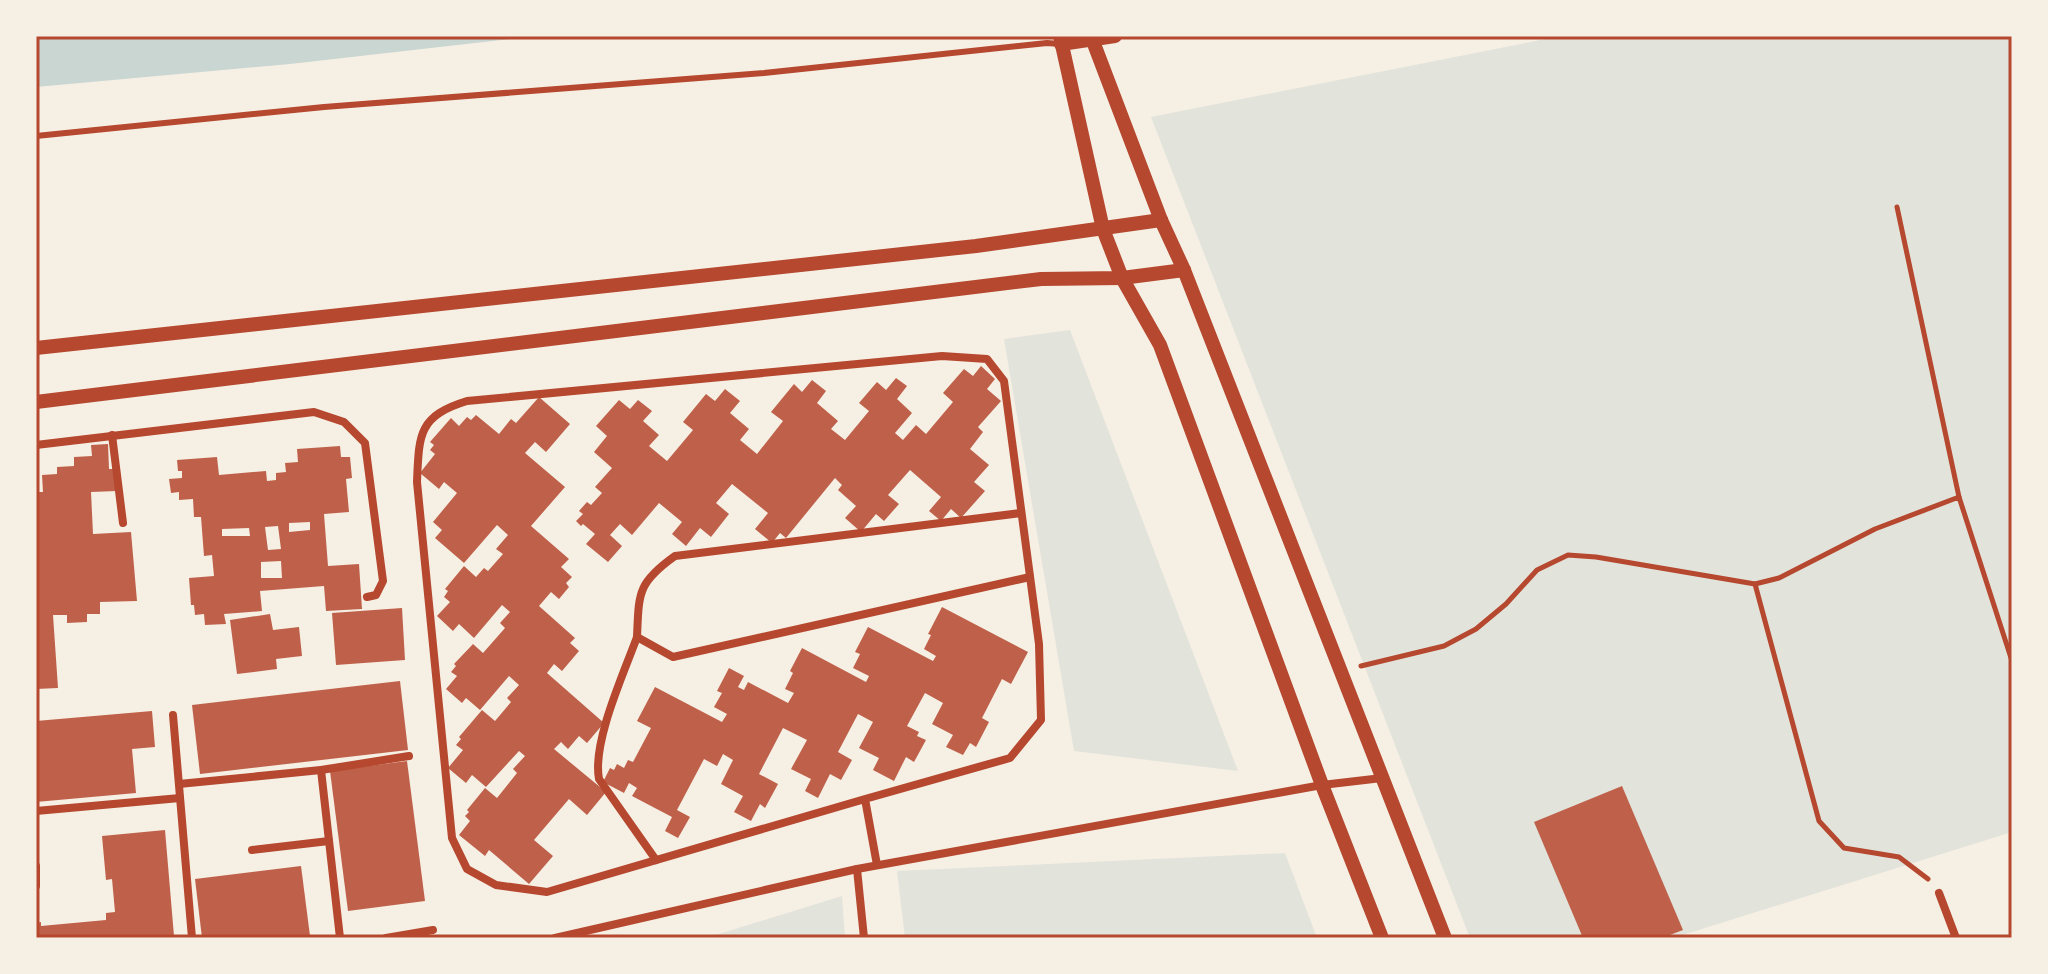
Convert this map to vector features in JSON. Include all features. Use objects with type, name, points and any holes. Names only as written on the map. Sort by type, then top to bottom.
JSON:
[{"type":"street","points":[[1115,36],[1061,40],[1103,229],[1122,278],[1160,345],[1322,785],[1382,938]]},
{"type":"street","points":[[1092,38],[1445,938]]},
{"type":"street","points":[[36,348],[914,253],[1161,220]]},
{"type":"street","points":[[36,402],[1026,281],[1122,278],[1184,270]]},
{"type":"street","points":[[942,356],[987,359],[1004,381],[1030,577],[1039,644],[1041,720],[1010,758],[547,892],[496,885],[467,869],[452,838],[417,482],[419,440],[427,424],[444,408],[467,401],[942,356]]},
{"type":"street","points":[[36,445],[314,412],[344,422],[365,443],[383,581],[376,595],[367,597]]},
{"type":"street","points":[[112,435],[123,523]]},
{"type":"street","points":[[656,860],[599,779],[596,765],[613,701],[637,637],[639,598],[652,572],[675,556],[1021,513]]},
{"type":"street","points":[[637,637],[673,657],[1030,577]]},
{"type":"street","points":[[173,715],[192,938]]},
{"type":"street","points":[[179,784],[321,770],[409,756]]},
{"type":"street","points":[[321,770],[340,938]]},
{"type":"street","points":[[555,938],[877,865],[1322,785],[1382,778]]},
{"type":"street","points":[[36,811],[180,798]]},
{"type":"street","points":[[865,799],[877,865]]},
{"type":"street","points":[[252,850],[329,841]]},
{"type":"street","points":[[36,866],[36,886]]},
{"type":"street","points":[[857,869],[864,938]]},
{"type":"street","points":[[1939,893],[1956,938]]},
{"type":"street","points":[[386,938],[433,930]]},
{"type":"lane","points":[[36,136],[324,107],[764,73],[1061,40]]},
{"type":"path","points":[[1897,207],[1959,497],[2012,661]]},
{"type":"path","points":[[1393,658],[1444,646],[1476,629],[1506,604],[1537,570],[1568,555],[1755,584],[1779,578],[1875,529],[1959,497]]},
{"type":"path","points":[[1755,584],[1819,821],[1844,848],[1899,857],[1925,875],[1939,893]]},
{"type":"shaded area","points":[[36,36],[536,36],[290,64],[36,87]]},
{"type":"shaded area","points":[[1561,36],[2012,36],[2012,832],[1673,938],[1470,938],[1151,117]]},
{"type":"shaded area","points":[[1070,330],[1238,771],[1074,751],[1004,339]]},
{"type":"shaded area","points":[[1285,853],[1317,938],[905,938],[897,871]]},
{"type":"shaded area","points":[[842,896],[845,938],[706,938]]},
{"type":"building","points":[[981,366],[995,379],[987,389],[1001,401],[978,427],[983,432],[970,449],[989,465],[974,482],[985,491],[961,518],[951,509],[941,521],[929,511],[941,497],[910,470],[888,495],[899,504],[884,521],[876,514],[861,532],[845,518],[856,506],[838,490],[842,485],[835,478],[786,538],[780,533],[772,543],[755,529],[768,513],[732,484],[716,503],[729,514],[711,537],[700,528],[686,546],[672,534],[682,522],[659,503],[632,535],[620,524],[610,535],[622,546],[608,562],[586,544],[595,534],[576,521],[583,514],[579,511],[587,502],[591,505],[602,493],[595,487],[612,468],[594,452],[607,436],[596,426],[619,400],[630,409],[638,400],[652,411],[643,421],[659,435],[649,446],[667,461],[693,430],[683,422],[706,394],[715,401],[725,389],[740,401],[730,413],[749,429],[740,440],[757,454],[783,421],[771,412],[794,384],[802,392],[812,380],[826,391],[817,403],[838,421],[831,429],[845,440],[869,411],[859,403],[877,382],[886,390],[896,378],[907,386],[897,399],[912,413],[895,433],[903,440],[916,425],[926,434],[953,402],[943,393],[964,369],[973,376]]},
{"type":"building","points":[[539,397],[570,424],[546,452],[535,442],[525,453],[565,487],[531,526],[569,559],[561,567],[572,577],[566,583],[569,587],[559,599],[551,592],[539,606],[575,638],[570,643],[579,651],[562,671],[554,664],[547,673],[604,723],[587,743],[579,736],[568,749],[561,742],[554,749],[606,792],[587,815],[569,799],[534,840],[553,856],[529,884],[489,850],[485,856],[459,835],[470,821],[465,816],[469,812],[467,810],[485,788],[497,798],[517,773],[513,769],[525,756],[519,751],[486,787],[472,775],[466,783],[448,768],[463,750],[456,745],[461,739],[459,737],[482,710],[495,721],[511,702],[507,698],[519,685],[509,676],[480,710],[466,698],[462,703],[446,689],[457,676],[451,672],[456,666],[454,664],[473,644],[483,653],[505,628],[500,623],[510,612],[502,605],[474,638],[459,624],[453,631],[437,616],[450,602],[444,597],[448,591],[445,589],[464,566],[476,577],[484,568],[488,571],[503,554],[496,549],[508,535],[497,525],[464,563],[435,538],[442,530],[433,522],[457,493],[444,482],[439,489],[420,473],[435,454],[430,450],[434,445],[430,442],[451,418],[459,426],[467,417],[471,420],[476,415],[499,434],[511,419],[516,423]]},
{"type":"building","points":[[108,444],[109,469],[114,469],[117,491],[91,492],[93,534],[131,532],[137,601],[100,602],[100,614],[87,614],[87,622],[67,623],[67,615],[53,615],[58,688],[36,689],[36,492],[43,492],[42,475],[57,474],[57,467],[74,466],[74,457],[92,456],[91,445]]},
{"type":"building","points":[[340,446],[341,457],[350,457],[352,478],[346,479],[349,512],[324,514],[328,566],[359,564],[362,609],[326,611],[324,586],[260,591],[262,611],[224,614],[226,624],[205,625],[204,614],[195,615],[194,605],[191,605],[189,578],[214,576],[212,555],[204,556],[201,517],[194,517],[193,499],[179,500],[179,492],[171,493],[169,479],[182,478],[177,460],[217,457],[219,475],[266,471],[267,481],[276,480],[276,473],[286,472],[285,463],[298,462],[297,449]],"holes":[[[310,522],[310,530],[289,532],[289,523]],[[278,526],[281,549],[268,550],[265,527]],[[249,528],[250,536],[222,536],[222,529]],[[281,561],[282,578],[261,578],[261,562]]]},
{"type":"building","points":[[942,607],[1028,652],[1011,684],[1002,679],[982,718],[989,722],[976,747],[970,743],[963,755],[946,747],[953,735],[932,724],[943,703],[925,693],[907,726],[926,740],[914,762],[906,757],[894,781],[873,770],[879,758],[859,748],[873,722],[858,714],[838,752],[852,760],[841,780],[830,774],[818,798],[805,791],[811,779],[791,769],[807,740],[783,728],[759,774],[778,784],[765,808],[760,804],[751,821],[734,812],[743,796],[721,784],[733,760],[723,754],[717,766],[704,759],[677,810],[690,817],[678,838],[665,831],[672,817],[632,796],[637,788],[629,783],[624,793],[603,782],[610,768],[614,770],[617,764],[624,768],[628,760],[633,762],[651,728],[637,721],[655,687],[722,722],[727,714],[714,707],[722,693],[717,691],[729,668],[744,676],[738,687],[744,690],[748,682],[788,703],[794,693],[785,689],[802,648],[866,682],[869,676],[853,668],[860,654],[855,652],[868,627],[933,661],[936,656],[924,649]]},
{"type":"building","points":[[402,608],[405,660],[336,665],[332,613]]},
{"type":"building","points":[[270,614],[273,630],[299,627],[302,656],[276,659],[277,669],[237,674],[230,620]]},
{"type":"building","points":[[400,681],[408,750],[200,774],[192,705]]},
{"type":"building","points":[[152,711],[155,747],[132,749],[136,793],[36,802],[36,721]]},
{"type":"building","points":[[407,761],[425,901],[348,911],[330,771]]},
{"type":"building","points":[[1622,786],[1683,930],[1662,938],[1583,938],[1534,822]]},
{"type":"building","points":[[165,830],[174,936],[36,938],[36,923],[41,922],[41,926],[106,920],[106,913],[115,912],[112,879],[106,880],[102,836]]},
{"type":"building","points":[[301,866],[310,936],[202,938],[195,879]]}]
